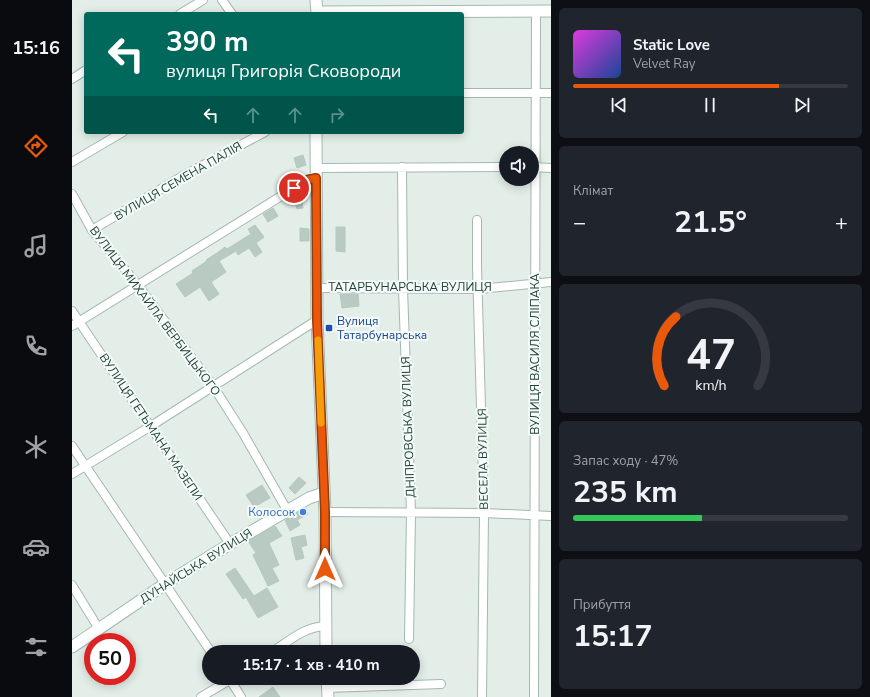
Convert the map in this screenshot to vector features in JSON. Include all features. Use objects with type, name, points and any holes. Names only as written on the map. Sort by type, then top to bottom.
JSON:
[{"type":"main road","points":[[316,0],[317,12]]},
{"type":"main road","points":[[426,12],[551,11]]},
{"type":"main road","points":[[316,134],[317,320],[325,512],[326,645]]},
{"type":"main road","name":"ДУНАЙСЬКА ВУЛИЦЯ","points":[[72,647],[165,584],[230,544],[309,498],[324,493]]},
{"type":"street","points":[[183,12],[203,0]]},
{"type":"street","points":[[222,0],[231,12]]},
{"type":"street","name":"ВУЛИЦЯ ВАСИЛЯ СЛІПАКА","points":[[534,146],[536,11]]},
{"type":"street","points":[[72,79],[84,71]]},
{"type":"street","points":[[464,93],[551,93]]},
{"type":"street","points":[[72,162],[120,134]]},
{"type":"street","name":"ВУЛИЦЯ СЕМЕНА ПАЛІЯ","points":[[92,230],[181,177],[261,134]]},
{"type":"street","points":[[75,323],[316,173],[402,167],[499,167]]},
{"type":"street","name":"ДНІПРОВСЬКА ВУЛИЦЯ","points":[[402,167],[403,289],[411,512],[409,639]]},
{"type":"street","points":[[539,167],[551,168]]},
{"type":"street","name":"ВУЛИЦЯ ВАСИЛЯ СЛІПАКА","points":[[533,186],[535,283],[534,697]]},
{"type":"street","name":"ВУЛИЦЯ МИХАЙЛА ВЕРБИЦЬКОГО","points":[[72,194],[92,230],[137,284],[213,386],[243,433],[287,510]]},
{"type":"street","name":"ВЕСЕЛА ВУЛИЦЯ","points":[[477,220],[484,513],[482,697]]},
{"type":"street","name":"ТАТАРБУНАРСЬКА ВУЛИЦЯ","points":[[317,288],[479,289],[551,282]]},
{"type":"street","name":"ВУЛИЦЯ ГЕТЬМАНА МАЗЕПИ","points":[[72,311],[75,323],[151,426],[230,544]]},
{"type":"street","points":[[72,474],[151,426],[317,320]]},
{"type":"street","points":[[72,446],[206,645]]},
{"type":"street","points":[[325,512],[484,513],[551,516]]},
{"type":"street","points":[[72,585],[99,629]]},
{"type":"street","points":[[282,645],[301,632],[315,627],[325,626]]},
{"type":"street","points":[[327,688],[441,684]]},
{"type":"street","points":[[201,697],[221,685]]},
{"type":"street","points":[[234,685],[241,697]]},
{"type":"building","points":[[303,155],[306,165],[297,168],[294,158]]},
{"type":"building","points":[[301,196],[303,208],[297,209],[294,197]]},
{"type":"building","points":[[273,208],[278,216],[268,222],[263,214]]},
{"type":"building","points":[[255,225],[264,237],[256,243],[262,252],[255,257],[249,248],[238,255],[236,251],[219,261],[226,272],[211,282],[219,294],[209,301],[200,287],[185,297],[176,284],[193,273],[192,271],[225,247],[227,249],[251,234],[248,229]]},
{"type":"building","points":[[336,227],[345,227],[345,252],[336,251]]},
{"type":"building","points":[[300,228],[309,229],[309,241],[300,241]]},
{"type":"building","points":[[340,294],[358,294],[359,306],[342,308]]},
{"type":"building","points":[[299,477],[306,483],[295,494],[289,488]]},
{"type":"building","points":[[262,485],[270,498],[254,507],[246,495]]},
{"type":"building","points":[[305,508],[308,514],[297,520],[300,525],[290,531],[285,520]]},
{"type":"building","points":[[275,526],[282,536],[269,543],[279,565],[272,568],[279,581],[268,586],[253,555],[256,553],[248,541]]},
{"type":"building","points":[[305,535],[307,545],[301,547],[304,558],[296,560],[291,538]]},
{"type":"building","points":[[235,568],[254,596],[267,588],[278,607],[258,618],[246,597],[243,599],[226,574]]},
{"type":"building","points":[[273,687],[280,697],[259,697]]},
{"type":"slow traffic","points":[[318,340],[321,423]]},
{"type":"place","name":"Вулиця Татарбунарська","points":[[329,328]]},
{"type":"place","name":"Колосок","points":[[303,512]]},
{"type":"route","points":[[294,188],[307,180],[316,178],[317,320],[325,512],[325,569]]}]
